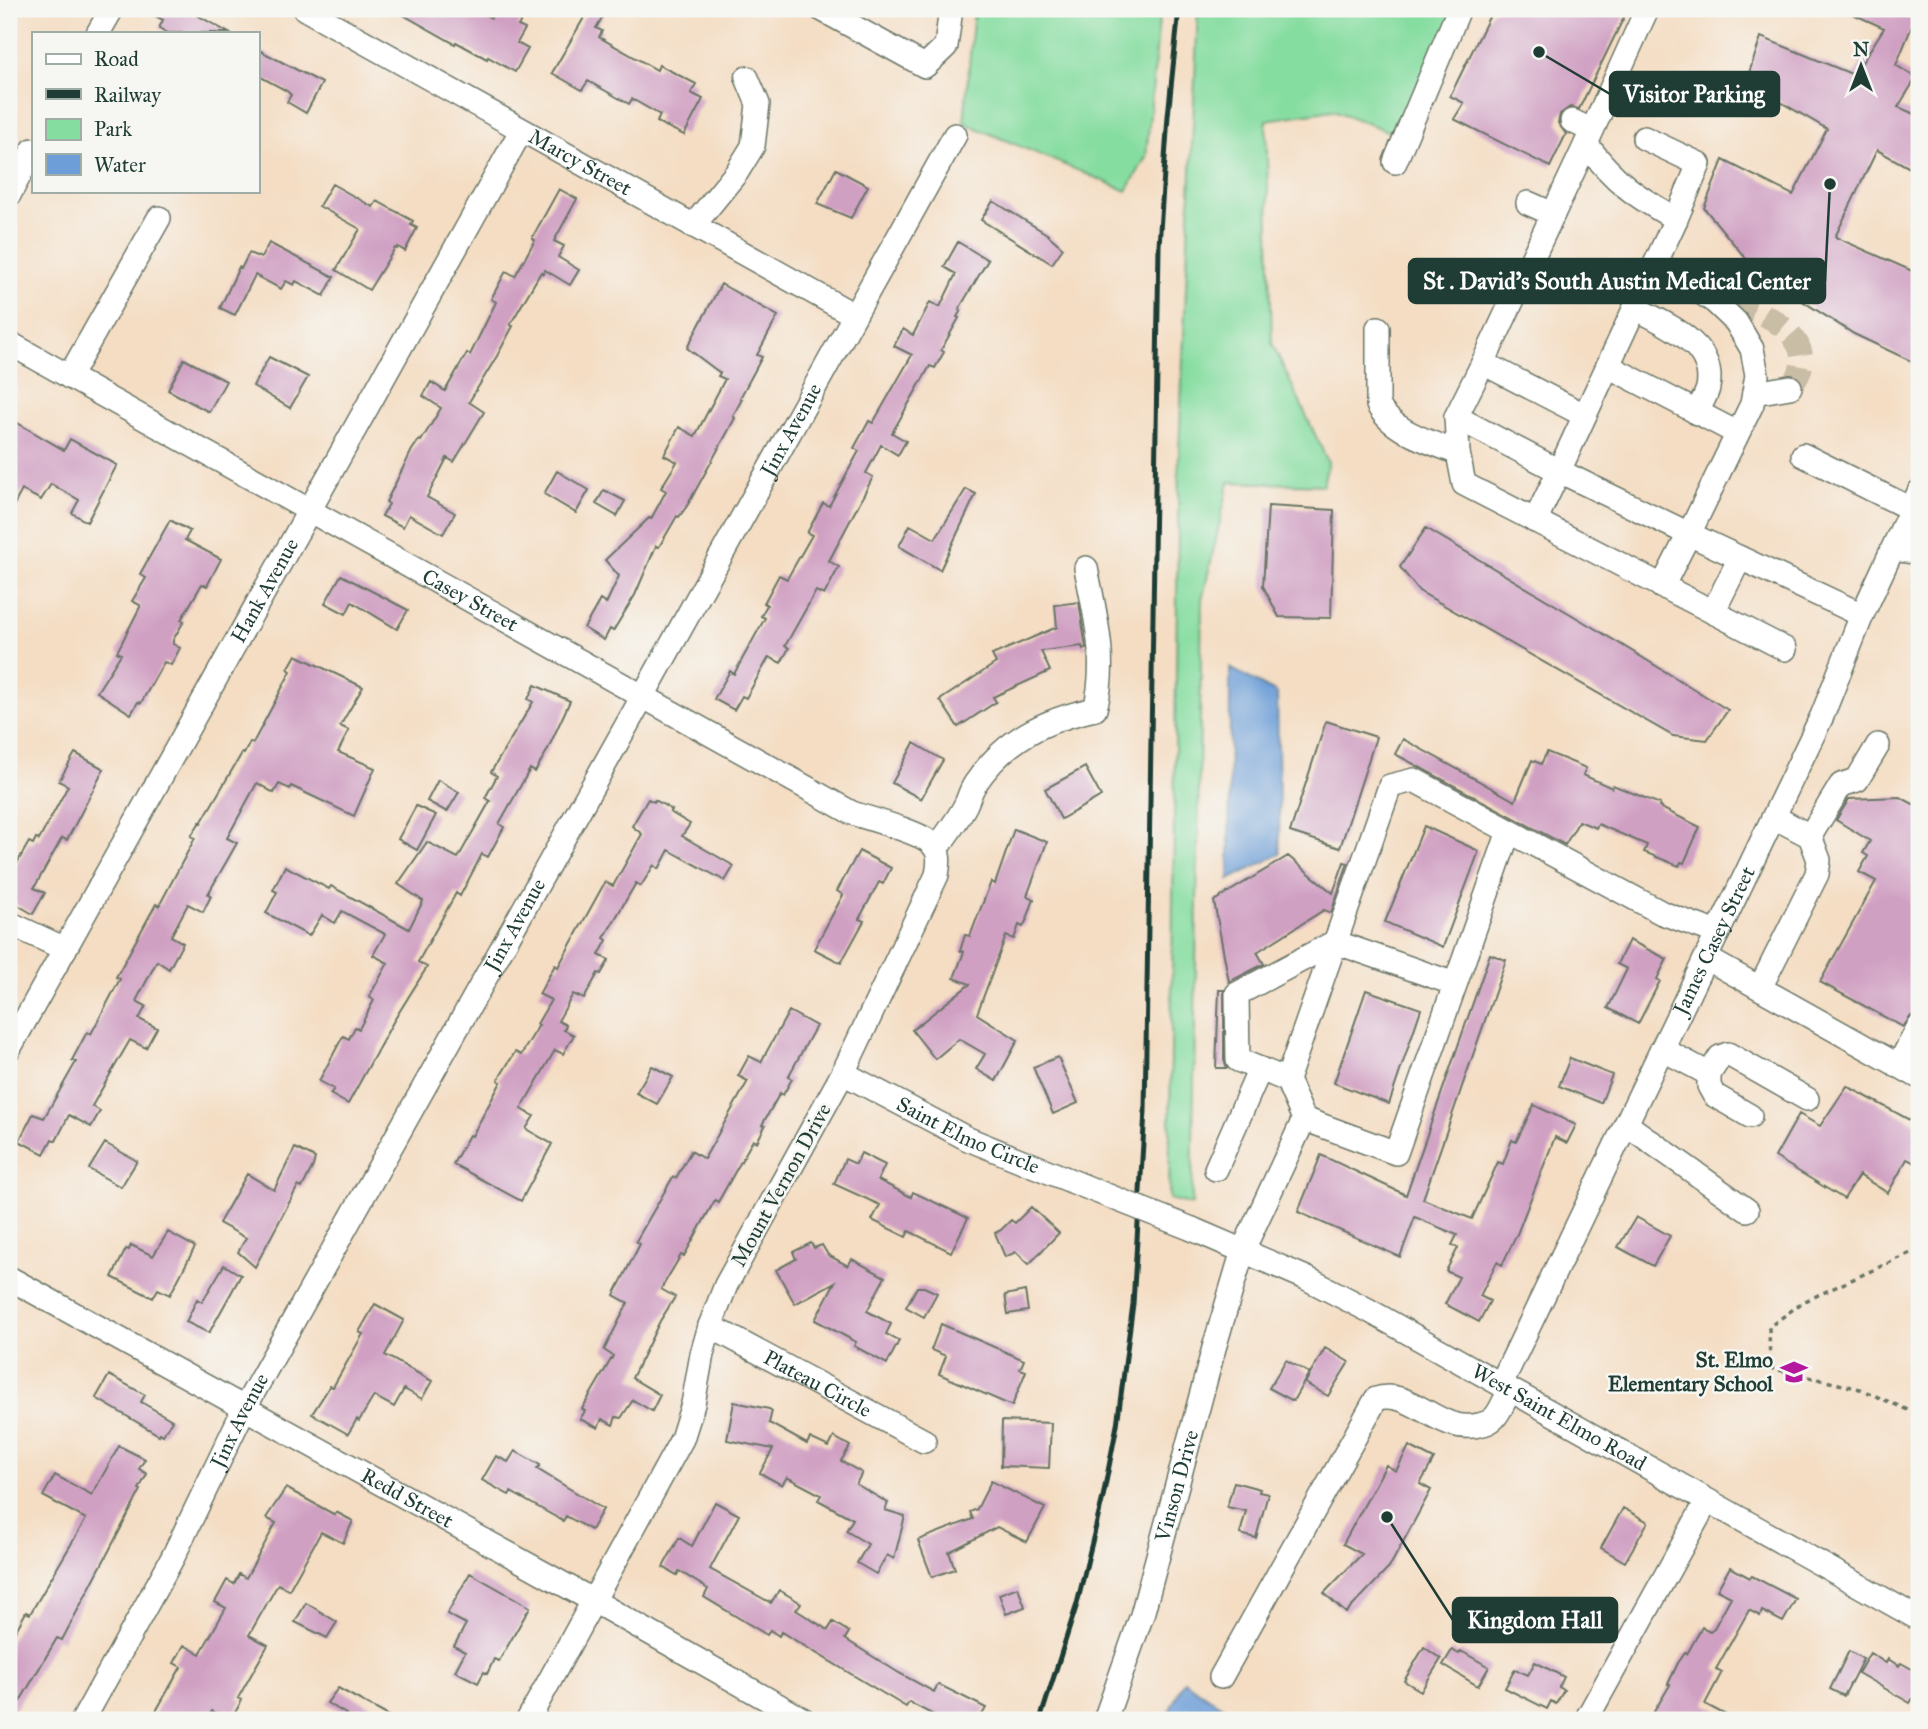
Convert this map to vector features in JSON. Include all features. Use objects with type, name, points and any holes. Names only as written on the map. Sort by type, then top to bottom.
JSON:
[{"type":"street","points":[[99,32],[112,9]]},
{"type":"street","name":"Marcy Street","points":[[304,9],[854,316]]},
{"type":"street","points":[[821,9],[925,66],[946,46],[951,9]]},
{"type":"street","points":[[1395,162],[1459,9]]},
{"type":"street","points":[[1643,10],[1583,132],[1553,214],[1457,417],[1458,453],[1464,484],[1785,649]]},
{"type":"street","points":[[693,226],[737,172],[753,145],[758,104],[747,78]]},
{"type":"street","name":"Hank Avenue","points":[[9,1049],[521,131]]},
{"type":"street","points":[[1583,132],[1608,173],[1640,199],[1676,219]]},
{"type":"street","name":"Jinx Avenue","points":[[83,1720],[173,1557],[243,1409],[954,135]]},
{"type":"street","points":[[1535,521],[1657,263],[1699,164],[1644,138]]},
{"type":"street","points":[[9,195],[22,158]]},
{"type":"street","points":[[1528,203],[1553,214]]},
{"type":"street","points":[[69,377],[159,218]]},
{"type":"street","points":[[1657,263],[1724,306],[1752,349],[1756,375],[1752,404],[1662,587]]},
{"type":"street","points":[[1635,308],[1684,334],[1698,348],[1706,367],[1708,387],[1697,413]]},
{"type":"street","points":[[1378,328],[1378,405],[1384,415],[1395,424],[1458,453]]},
{"type":"street","name":"Casey Street","points":[[9,344],[852,813],[923,838],[936,849]]},
{"type":"street","points":[[1483,363],[1584,415]]},
{"type":"street","points":[[1608,366],[1737,433]]},
{"type":"street","points":[[1754,393],[1790,387]]},
{"type":"street","points":[[1457,417],[1559,471],[1862,615]]},
{"type":"street","points":[[1803,455],[1915,501]]},
{"type":"street","name":"James Casey Street","points":[[1222,1677],[1376,1399],[1393,1396],[1450,1425],[1472,1427],[1494,1418],[1626,1124],[1822,716],[1862,615],[1915,501]]},
{"type":"street","points":[[1893,549],[1919,553]]},
{"type":"street","points":[[1713,612],[1740,558]]},
{"type":"street","name":"Mount Vernon Drive","points":[[528,1720],[682,1438],[693,1404],[710,1326],[735,1267],[843,1073],[937,875],[939,864],[936,849],[985,770],[1012,744],[1044,723],[1095,709],[1101,677],[1100,642],[1086,568]]},
{"type":"street","points":[[1810,836],[1841,785],[1857,780],[1878,745]]},
{"type":"street","points":[[1509,831],[1396,1153],[1304,1119],[1287,1080],[1390,786],[1414,780],[1662,913],[1718,933]]},
{"type":"street","points":[[1760,988],[1817,874],[1819,860],[1810,836],[1774,817]]},
{"type":"street","points":[[9,923],[65,949]]},
{"type":"street","points":[[1287,1080],[1238,1060],[1237,994],[1335,942],[1455,984]]},
{"type":"street","points":[[1706,958],[1919,1077]]},
{"type":"street","points":[[1898,1066],[1919,1027]]},
{"type":"street","points":[[1662,1049],[1709,1074]]},
{"type":"street","points":[[1751,1116],[1714,1095],[1709,1086],[1709,1074],[1720,1057],[1728,1054],[1807,1098]]},
{"type":"street","points":[[1216,1169],[1260,1069]]},
{"type":"street","name":"Saint Elmo Circle","points":[[843,1073],[968,1139],[1192,1229]]},
{"type":"street","name":"Vinson Drive","points":[[1105,1720],[1142,1615],[1242,1251],[1304,1119]]},
{"type":"street","points":[[1626,1124],[1748,1210]]},
{"type":"street","name":"West Saint Elmo Road","points":[[1192,1229],[1306,1278],[1355,1303],[1919,1619]]},
{"type":"street","name":"Redd Street","points":[[9,1278],[804,1720]]},
{"type":"street","name":"Plateau Circle","points":[[710,1326],[924,1441]]},
{"type":"street","points":[[1586,1720],[1707,1501]]},
{"type":"path","points":[[1919,1249],[1803,1302],[1769,1327],[1770,1368],[1860,1389],[1919,1415]]},
{"type":"green space","points":[[974,9],[1160,9],[1146,157],[1127,191],[964,123]]},
{"type":"green space","points":[[1198,9],[1459,9],[1400,136],[1333,110],[1266,120],[1272,343],[1328,462],[1323,485],[1229,482],[1202,600],[1192,1205],[1169,1199],[1179,451]]},
{"type":"water","points":[[1230,668],[1277,693],[1280,854],[1229,880]]},
{"type":"water","points":[[1184,1681],[1237,1716],[1232,1720],[1169,1720],[1166,1718]]},
{"type":"building","points":[[143,9],[186,9],[227,32],[166,32],[159,28],[163,20]]},
{"type":"building","points":[[393,9],[475,9],[491,18],[493,12],[501,17],[505,10],[522,19],[518,26],[525,29],[517,43],[528,49],[515,72],[456,42],[455,44]]},
{"type":"building","points":[[589,9],[607,9],[596,28],[602,31],[599,37],[657,70],[659,65],[696,84],[691,93],[703,99],[684,135],[657,122],[660,115],[632,99],[629,104],[588,81],[582,90],[552,73]]},
{"type":"building","points":[[1493,9],[1628,9],[1579,109],[1570,107],[1560,114],[1558,123],[1566,134],[1550,167],[1454,119],[1464,103],[1450,96]]},
{"type":"building","points":[[1842,9],[1919,9],[1896,65],[1916,78],[1898,107],[1919,116],[1919,173],[1877,150],[1835,237],[1919,274],[1919,365],[1854,334],[1757,272],[1704,208],[1723,160],[1793,195],[1827,129],[1746,82],[1761,37],[1854,75],[1884,28]]},
{"type":"building","points":[[259,50],[322,83],[306,113],[287,102],[291,95],[259,76]]},
{"type":"building","points":[[836,169],[868,186],[851,218],[817,204]]},
{"type":"building","points":[[332,184],[373,207],[377,201],[413,221],[411,225],[417,228],[405,251],[395,248],[369,290],[336,270],[360,229],[319,206]]},
{"type":"building","points":[[559,189],[577,199],[554,241],[564,246],[558,257],[579,270],[570,285],[545,270],[544,274],[541,272],[510,325],[513,326],[497,356],[469,402],[484,412],[454,462],[447,458],[427,497],[455,513],[443,534],[409,515],[403,527],[382,516],[389,504],[386,502],[412,450],[419,440],[421,441],[441,408],[423,396],[431,382],[445,391],[467,353],[470,355],[496,302],[491,299],[506,271],[515,276]]},
{"type":"building","points":[[993,201],[1047,234],[1063,248],[1052,264],[981,220]]},
{"type":"building","points":[[958,242],[988,260],[959,309],[959,318],[941,350],[944,352],[935,368],[930,366],[892,433],[906,441],[898,455],[881,445],[866,473],[873,477],[829,561],[839,567],[824,595],[816,591],[785,646],[789,648],[781,663],[769,657],[746,698],[742,696],[734,710],[714,699],[730,671],[734,674],[765,618],[761,616],[767,605],[764,603],[779,575],[787,579],[812,535],[807,533],[823,503],[829,506],[859,451],[854,448],[869,421],[873,423],[912,355],[894,346],[903,329],[913,335],[930,302],[940,307],[956,274],[944,267]]},
{"type":"building","points":[[269,243],[334,277],[324,296],[296,281],[294,285],[286,281],[281,289],[255,275],[235,315],[220,308],[239,267],[241,269],[249,253],[261,258]]},
{"type":"building","points":[[721,284],[778,316],[757,355],[762,357],[740,398],[742,399],[733,416],[735,418],[726,435],[687,506],[679,517],[677,516],[659,547],[656,546],[635,595],[613,631],[610,629],[604,640],[584,628],[600,600],[606,604],[619,576],[605,560],[651,519],[666,491],[661,488],[677,462],[664,455],[679,427],[695,436],[725,379],[718,376],[720,373],[687,348]]},
{"type":"building","points":[[269,357],[308,377],[290,408],[253,386]]},
{"type":"building","points":[[184,359],[226,381],[209,412],[168,390]]},
{"type":"building","points":[[9,418],[64,450],[70,439],[117,465],[87,522],[72,513],[79,500],[51,484],[41,500],[22,490],[9,514]]},
{"type":"building","points":[[557,471],[589,490],[576,513],[544,494]]},
{"type":"building","points":[[966,489],[976,494],[940,570],[899,546],[910,525],[935,539]]},
{"type":"building","points":[[604,490],[625,501],[617,516],[596,504]]},
{"type":"building","points":[[1268,506],[1334,510],[1331,618],[1279,617],[1263,586]]},
{"type":"building","points":[[170,520],[190,531],[185,540],[221,559],[207,586],[202,584],[181,620],[184,621],[173,640],[173,644],[180,648],[171,665],[164,662],[141,703],[138,702],[131,714],[97,692],[121,654],[117,652],[140,607],[132,601],[146,578],[140,574]]},
{"type":"building","points":[[1426,528],[1728,710],[1707,740],[1673,736],[1419,591],[1400,567]]},
{"type":"building","points":[[341,575],[408,610],[397,629],[352,602],[346,614],[325,603]]},
{"type":"building","points":[[1079,602],[1086,648],[1083,649],[1082,646],[1041,651],[1050,671],[993,697],[996,702],[958,727],[940,700],[996,663],[992,655],[1057,627],[1055,605]]},
{"type":"building","points":[[296,655],[363,687],[340,726],[349,730],[338,752],[375,768],[354,816],[291,786],[290,789],[279,784],[274,793],[257,783],[227,838],[237,843],[208,894],[211,896],[203,912],[188,904],[171,936],[183,943],[169,969],[157,961],[136,1001],[146,1006],[139,1019],[157,1028],[146,1048],[130,1040],[92,1106],[100,1111],[91,1127],[69,1115],[56,1141],[52,1139],[44,1154],[19,1141],[33,1114],[44,1118],[76,1062],[72,1060],[87,1032],[91,1034],[120,979],[116,977],[156,904],[159,906],[195,838],[191,836],[242,753],[244,754],[250,742],[253,743],[291,671],[288,669]]},
{"type":"building","points":[[535,685],[570,701],[535,772],[530,769],[499,824],[504,827],[488,857],[482,854],[460,896],[456,893],[418,962],[427,967],[348,1104],[330,1094],[334,1089],[319,1081],[343,1036],[349,1039],[355,1027],[359,1029],[374,1000],[369,997],[388,963],[373,955],[385,934],[342,911],[335,923],[322,915],[309,936],[266,913],[277,892],[273,890],[285,866],[329,889],[331,886],[409,929],[423,901],[398,884],[427,842],[458,858],[490,801],[485,798],[497,776],[491,772],[533,702],[528,699]]},
{"type":"building","points":[[1326,721],[1376,737],[1340,848],[1290,832]]},
{"type":"building","points":[[1403,739],[1515,801],[1532,760],[1541,764],[1547,752],[1586,768],[1583,775],[1660,804],[1659,807],[1700,827],[1684,863],[1681,862],[1679,866],[1644,852],[1647,845],[1598,824],[1596,828],[1579,821],[1565,845],[1395,754]]},
{"type":"building","points":[[914,743],[943,760],[921,799],[892,783]]},
{"type":"building","points":[[75,753],[104,769],[67,840],[62,838],[34,888],[45,893],[33,914],[9,900],[9,877],[29,842],[33,844],[36,838],[39,840],[68,786],[59,781]]},
{"type":"building","points":[[1085,767],[1101,796],[1061,819],[1045,789]]},
{"type":"building","points":[[438,780],[459,792],[447,812],[427,801]]},
{"type":"building","points":[[1900,797],[1919,807],[1919,1013],[1911,1016],[1903,1027],[1820,982],[1876,881],[1859,872],[1868,856],[1863,853],[1870,841],[1836,820],[1849,799]]},
{"type":"building","points":[[648,799],[672,810],[670,812],[690,824],[682,836],[734,866],[725,881],[669,850],[659,869],[654,865],[641,886],[636,883],[604,938],[607,940],[599,955],[609,960],[601,974],[598,973],[584,999],[573,994],[558,1021],[566,1025],[564,1030],[574,1035],[563,1054],[555,1050],[521,1109],[534,1116],[526,1129],[552,1144],[521,1201],[453,1164],[469,1135],[472,1136],[501,1082],[498,1080],[515,1052],[521,1055],[539,1025],[537,1024],[551,1000],[539,994],[555,965],[558,967],[605,882],[613,886],[642,834],[632,826]]},
{"type":"building","points":[[416,806],[436,815],[417,850],[398,839]]},
{"type":"building","points":[[1424,826],[1479,851],[1443,947],[1385,922]]},
{"type":"building","points":[[1014,829],[1047,842],[1027,896],[1034,899],[1027,919],[1023,927],[1019,925],[1014,939],[1006,936],[977,1014],[1018,1040],[996,1081],[976,1069],[985,1054],[959,1039],[935,1059],[912,1030],[970,984],[954,978],[964,952],[960,951],[965,935],[970,936],[991,882],[995,884]]},
{"type":"building","points":[[859,851],[891,868],[883,884],[879,882],[859,919],[864,921],[841,963],[814,949],[843,895],[837,891]]},
{"type":"building","points":[[1288,856],[1333,893],[1344,862],[1348,863],[1331,913],[1324,910],[1257,952],[1264,964],[1229,982],[1214,901]]},
{"type":"building","points":[[1629,940],[1667,959],[1657,979],[1660,981],[1638,1024],[1608,1008],[1627,969],[1617,964]]},
{"type":"building","points":[[1490,954],[1506,960],[1423,1199],[1472,1219],[1498,1162],[1503,1164],[1512,1140],[1516,1142],[1534,1105],[1576,1125],[1567,1143],[1555,1137],[1517,1234],[1502,1265],[1497,1262],[1480,1296],[1490,1301],[1479,1322],[1445,1304],[1459,1277],[1446,1271],[1458,1248],[1452,1245],[1457,1235],[1415,1217],[1400,1257],[1298,1212],[1321,1155],[1406,1195]]},
{"type":"building","points":[[1219,990],[1224,990],[1224,1060],[1227,1068],[1216,1068]]},
{"type":"building","points":[[1366,990],[1421,1009],[1389,1104],[1334,1083]]},
{"type":"building","points":[[789,1011],[816,1026],[788,1077],[792,1079],[783,1095],[780,1093],[762,1125],[765,1126],[757,1142],[753,1140],[718,1202],[715,1200],[684,1256],[681,1255],[661,1289],[675,1297],[632,1378],[660,1395],[652,1411],[633,1400],[621,1418],[616,1417],[613,1425],[602,1419],[598,1428],[580,1419],[585,1411],[582,1409],[613,1356],[604,1350],[628,1303],[614,1295],[640,1244],[636,1241],[691,1151],[704,1159],[748,1081],[738,1076],[749,1056],[761,1062]]},
{"type":"building","points":[[1058,1057],[1078,1103],[1053,1114],[1033,1067]]},
{"type":"building","points":[[1570,1058],[1612,1075],[1601,1103],[1559,1086]]},
{"type":"building","points":[[652,1066],[673,1077],[657,1104],[636,1093]]},
{"type":"building","points":[[1847,1086],[1919,1125],[1919,1165],[1907,1159],[1888,1193],[1859,1175],[1844,1199],[1775,1157],[1799,1114],[1820,1126]]},
{"type":"building","points":[[105,1143],[137,1161],[121,1187],[89,1169]]},
{"type":"building","points":[[295,1148],[315,1158],[313,1166],[302,1188],[298,1186],[255,1267],[238,1252],[246,1238],[219,1223],[247,1174],[274,1190]]},
{"type":"building","points":[[861,1153],[885,1165],[878,1180],[911,1197],[913,1192],[968,1218],[951,1252],[909,1231],[906,1237],[872,1220],[880,1205],[834,1184],[845,1159],[856,1164]]},
{"type":"building","points":[[1031,1207],[1059,1233],[1029,1264],[1016,1252],[1005,1257],[995,1233],[1011,1220],[1015,1223]]},
{"type":"building","points":[[1636,1217],[1670,1236],[1653,1266],[1618,1247]]},
{"type":"building","points":[[168,1232],[195,1247],[170,1295],[158,1289],[153,1298],[112,1277],[126,1249],[129,1250],[131,1245],[153,1256]]},
{"type":"building","points":[[811,1243],[814,1248],[822,1245],[828,1255],[848,1266],[852,1259],[885,1277],[867,1311],[891,1324],[886,1334],[899,1341],[887,1364],[854,1346],[856,1342],[815,1320],[835,1282],[795,1304],[776,1270],[796,1259],[793,1252]]},
{"type":"building","points":[[224,1265],[241,1275],[209,1333],[186,1322],[197,1299],[202,1302]]},
{"type":"building","points":[[917,1287],[937,1293],[924,1317],[906,1307]]},
{"type":"building","points":[[1025,1291],[1028,1311],[1008,1314],[1005,1295]]},
{"type":"building","points":[[375,1304],[404,1320],[385,1355],[432,1381],[422,1399],[404,1389],[394,1407],[374,1396],[348,1434],[312,1414],[330,1386],[333,1387],[363,1334],[359,1332]]},
{"type":"building","points":[[941,1324],[1024,1360],[1020,1369],[1026,1371],[1012,1406],[939,1374],[946,1356],[931,1350]]},
{"type":"building","points":[[1325,1348],[1349,1362],[1328,1396],[1305,1383]]},
{"type":"building","points":[[1286,1360],[1309,1373],[1293,1401],[1269,1388]]},
{"type":"building","points":[[109,1375],[145,1395],[141,1402],[172,1420],[163,1435],[96,1398]]},
{"type":"building","points":[[734,1402],[769,1409],[772,1411],[769,1423],[807,1444],[810,1438],[829,1447],[834,1437],[850,1446],[841,1461],[862,1473],[856,1484],[888,1503],[885,1510],[905,1516],[894,1559],[887,1555],[876,1574],[857,1563],[868,1544],[846,1531],[853,1519],[818,1500],[821,1495],[787,1477],[782,1485],[760,1473],[773,1449],[727,1440]]},
{"type":"building","points":[[1002,1421],[1051,1423],[1049,1468],[1001,1466]]},
{"type":"building","points":[[119,1446],[145,1459],[139,1469],[147,1474],[139,1489],[141,1490],[62,1640],[57,1638],[9,1720],[9,1643],[26,1612],[30,1614],[86,1519],[43,1496],[55,1475],[92,1495]]},
{"type":"building","points":[[1409,1446],[1434,1459],[1420,1484],[1431,1490],[1389,1568],[1346,1613],[1324,1593],[1362,1554],[1343,1544],[1386,1465],[1396,1471]]},
{"type":"building","points":[[515,1451],[540,1465],[537,1469],[603,1509],[591,1530],[566,1516],[563,1521],[511,1492],[509,1495],[482,1480],[496,1456],[508,1462]]},
{"type":"building","points":[[991,1481],[1045,1508],[1027,1542],[997,1527],[949,1552],[955,1569],[932,1577],[918,1540],[973,1519],[970,1512],[977,1509]]},
{"type":"building","points":[[1234,1482],[1268,1494],[1256,1538],[1240,1534],[1246,1511],[1227,1507]]},
{"type":"building","points":[[286,1488],[335,1515],[336,1512],[353,1521],[343,1543],[321,1532],[289,1590],[278,1584],[249,1635],[268,1645],[238,1698],[242,1700],[231,1720],[212,1711],[207,1720],[151,1720],[181,1667],[174,1663],[184,1645],[200,1654],[226,1608],[215,1602],[227,1580],[234,1584],[239,1574],[246,1578],[276,1523],[266,1518]]},
{"type":"building","points":[[715,1502],[739,1515],[710,1569],[771,1603],[779,1590],[801,1603],[796,1610],[828,1630],[833,1622],[849,1632],[845,1639],[899,1673],[934,1692],[938,1684],[986,1708],[979,1720],[943,1720],[909,1702],[906,1707],[781,1632],[779,1636],[770,1630],[767,1635],[704,1597],[708,1589],[679,1571],[677,1575],[663,1567],[679,1538],[692,1546]]},
{"type":"building","points":[[1623,1508],[1648,1522],[1625,1562],[1601,1548]]},
{"type":"building","points":[[1730,1567],[1796,1599],[1783,1622],[1762,1611],[1760,1616],[1749,1610],[1716,1669],[1722,1672],[1705,1704],[1735,1720],[1649,1720],[1670,1685],[1668,1684],[1678,1663],[1685,1653],[1687,1654],[1702,1627],[1710,1631],[1714,1628],[1731,1597],[1717,1590]]},
{"type":"building","points":[[470,1573],[530,1607],[499,1661],[494,1659],[487,1674],[484,1672],[478,1683],[455,1671],[465,1652],[454,1646],[466,1624],[447,1614]]},
{"type":"building","points":[[1018,1587],[1025,1607],[1006,1614],[999,1594]]},
{"type":"building","points":[[306,1603],[337,1622],[327,1638],[295,1622]]},
{"type":"building","points":[[1424,1647],[1441,1659],[1421,1691],[1404,1681]]},
{"type":"building","points":[[1452,1650],[1459,1654],[1461,1651],[1489,1667],[1478,1686],[1443,1665]]},
{"type":"building","points":[[1849,1651],[1863,1659],[1844,1696],[1830,1689]]},
{"type":"building","points":[[1870,1653],[1886,1663],[1888,1659],[1919,1673],[1919,1688],[1910,1703],[1858,1673]]},
{"type":"building","points":[[1535,1662],[1564,1677],[1559,1687],[1564,1690],[1556,1704],[1551,1701],[1547,1709],[1505,1688],[1515,1669],[1528,1675]]},
{"type":"building","points":[[338,1688],[396,1720],[342,1720],[346,1714],[327,1703]]},
{"type":"tunnel","points":[[1731,307],[1755,311],[1790,333],[1801,353],[1802,364],[1790,387]]},
{"type":"railway","points":[[1040,1720],[1077,1604],[1103,1497],[1117,1425],[1133,1304],[1145,1111],[1159,245],[1179,9]]},
{"type":"place","name":"Visitor Parking","points":[[1539,52]]},
{"type":"place","name":"St . David's South Austin Medical Center","points":[[1830,184]]},
{"type":"place","name":"St. Elmo Elementary School","points":[[1794,1372]]},
{"type":"place","name":"Kingdom Hall","points":[[1387,1517]]}]
